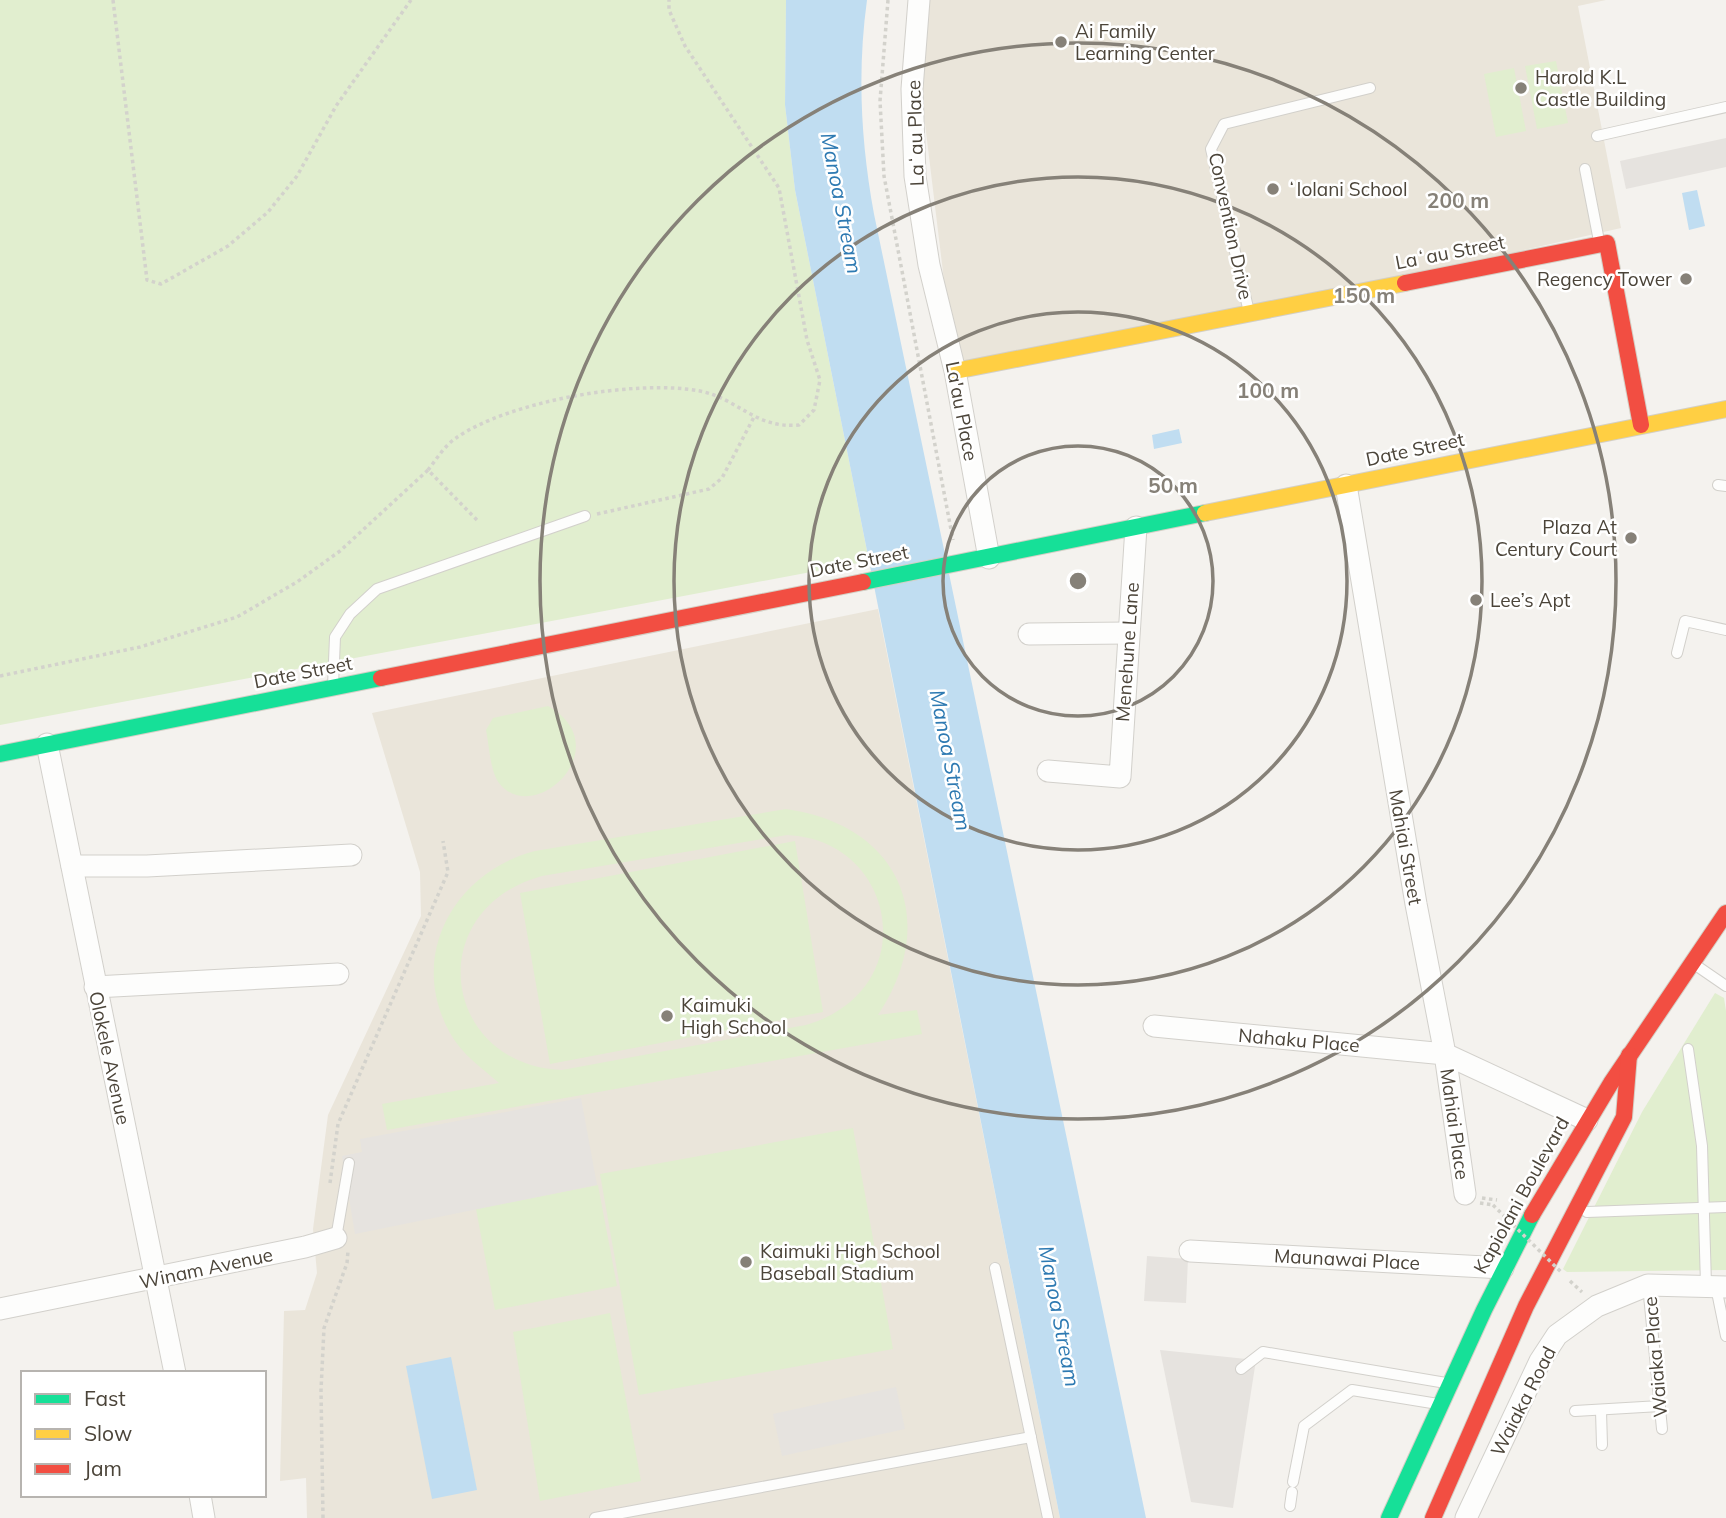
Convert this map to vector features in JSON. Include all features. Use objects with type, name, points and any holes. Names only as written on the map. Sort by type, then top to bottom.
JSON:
[{"type":"main road","name":"Laʻau Street","points":[[955,372],[1600,243]]},
{"type":"main road","points":[[1600,243],[1607,243],[1641,425]]},
{"type":"main road","name":"Date Street","points":[[0,754],[1726,409]]},
{"type":"main road","name":"Kapiolani Boulevard","points":[[1389,1518],[1503,1268],[1587,1120],[1726,913]]},
{"type":"main road","points":[[1433,1518],[1526,1306],[1624,1117],[1629,1055]]},
{"type":"street","name":"Laʻau Place","points":[[919,0],[912,89],[914,163],[929,265]]},
{"type":"street","name":"La'au Place","points":[[929,265],[955,372],[989,558]]},
{"type":"street","name":"Mahiai Street","points":[[1346,485],[1416,904],[1445,1054]]},
{"type":"street","name":"Menehune Lane","points":[[1048,771],[1120,778],[1136,527]]},
{"type":"street","points":[[1029,634],[1128,633]]},
{"type":"street","name":"Olokele Avenue","points":[[47,744],[175,1371]]},
{"type":"street","points":[[72,866],[147,866],[351,855]]},
{"type":"street","points":[[95,987],[338,974]]},
{"type":"street","name":"Nahaku Place","points":[[1154,1026],[1445,1054]]},
{"type":"street","points":[[1445,1054],[1587,1120]]},
{"type":"street","name":"Mahiai Place","points":[[1445,1054],[1465,1194]]},
{"type":"street","name":"Winam Avenue","points":[[0,1309],[305,1247],[338,1226]]},
{"type":"street","name":"Maunawai Place","points":[[1190,1251],[1503,1268]]},
{"type":"street","name":"Waiaka Road","points":[[1466,1518],[1524,1395],[1557,1335],[1597,1306],[1648,1284],[1716,1286]]},
{"type":"street","points":[[200,1497],[204,1518]]},
{"type":"lane","name":"Convention Drive","points":[[1249,312],[1211,149],[1223,124],[1370,88]]},
{"type":"lane","points":[[1597,136],[1726,107]]},
{"type":"lane","points":[[1585,169],[1600,243]]},
{"type":"lane","points":[[333,687],[335,637],[350,614],[377,589],[585,516]]},
{"type":"lane","points":[[1676,653],[1685,621],[1726,630]]},
{"type":"lane","points":[[1692,962],[1726,986]]},
{"type":"lane","points":[[1688,1049],[1702,1146],[1706,1208],[1716,1286],[1726,1336]]},
{"type":"lane","points":[[338,1226],[349,1163]]},
{"type":"lane","points":[[1587,1212],[1726,1207]]},
{"type":"lane","points":[[995,1268],[1048,1518]]},
{"type":"lane","name":"Waiaka Place","points":[[1648,1284],[1662,1429]]},
{"type":"lane","points":[[1241,1369],[1263,1352],[1450,1383]]},
{"type":"lane","points":[[1290,1506],[1304,1426],[1352,1390],[1441,1404]]},
{"type":"lane","points":[[1575,1411],[1660,1406]]},
{"type":"lane","points":[[1601,1411],[1602,1445]]},
{"type":"lane","points":[[595,1518],[1031,1437]]},
{"type":"path","points":[[113,0],[147,280],[161,284],[228,246],[268,212],[298,176],[336,106],[411,0]]},
{"type":"path","points":[[0,676],[140,648],[237,617],[297,582],[341,551],[428,470],[452,440],[475,426],[514,410],[605,392],[674,388],[701,391],[724,399],[754,417],[779,427],[799,425],[814,410],[820,380],[807,340],[779,188],[685,46],[669,10],[668,0]]},
{"type":"path","points":[[888,0],[880,101],[884,176],[958,564]]},
{"type":"path","points":[[585,516],[709,489],[722,478],[754,417]]},
{"type":"path","points":[[428,470],[477,520]]},
{"type":"path","points":[[329,1187],[338,1124],[448,872],[443,841]]},
{"type":"path","points":[[1493,1205],[1561,1272]]},
{"type":"path","points":[[323,1518],[320,1487],[324,1328],[347,1263],[348,1247],[338,1226]]},
{"type":"shaded area","name":"ʻIolani School","points":[[910,0],[1606,0],[1578,6],[1621,228],[1249,312],[955,371]]},
{"type":"shaded area","points":[[1726,138],[1726,167],[1626,189],[1620,161]]},
{"type":"shaded area","name":"Kaimuki High School","points":[[878,609],[1060,1518],[307,1518],[306,1478],[280,1481],[284,1311],[305,1310],[317,1273],[313,1229],[328,1115],[421,916],[420,872],[372,713]]},
{"type":"shaded area","points":[[581,1098],[597,1185],[355,1234],[342,1156],[362,1152],[360,1139]]},
{"type":"shaded area","points":[[1147,1256],[1188,1259],[1186,1303],[1144,1301]]},
{"type":"shaded area","points":[[1160,1350],[1256,1360],[1233,1508],[1191,1502]]},
{"type":"shaded area","points":[[896,1387],[905,1429],[782,1456],[773,1414]]},
{"type":"green space","points":[[0,0],[786,0],[785,105],[795,190],[869,561],[0,725]]},
{"type":"green space","points":[[1556,61],[1568,123],[1537,129],[1525,66]]},
{"type":"green space","points":[[1514,68],[1526,131],[1496,137],[1484,74]]},
{"type":"green space","points":[[548,706],[568,723],[576,742],[573,760],[564,777],[549,789],[532,796],[514,794],[496,778],[486,730],[493,718]]},
{"type":"green space","points":[[786,809],[825,819],[857,835],[882,856],[898,882],[907,912],[906,945],[897,980],[878,1015],[917,1010],[922,1034],[387,1130],[382,1104],[499,1083],[466,1054],[450,1033],[438,1004],[434,975],[437,947],[446,921],[461,898],[482,877],[506,862],[535,851]],"holes":[[[787,835],[825,843],[853,862],[873,888],[882,919],[881,951],[868,981],[844,1007],[806,1025],[562,1070],[521,1062],[491,1042],[471,1015],[461,984],[463,951],[477,920],[503,894],[542,876]]]},
{"type":"green space","points":[[795,841],[823,1012],[550,1064],[520,893]]},
{"type":"green space","points":[[1715,993],[1724,998],[1726,1011],[1726,1270],[1567,1272],[1563,1269],[1642,1112]]},
{"type":"green space","name":"Kaimuki High School Baseball Stadium","points":[[853,1128],[893,1349],[639,1395],[600,1174]]},
{"type":"green space","points":[[598,1185],[617,1286],[495,1310],[476,1209]]},
{"type":"green space","points":[[610,1313],[641,1481],[540,1501],[513,1332]]},
{"type":"water","name":"Manoa Stream","points":[[786,0],[867,0],[861,81],[866,161],[874,214],[1146,1518],[1060,1518],[795,190],[785,105]]},
{"type":"water","points":[[1697,190],[1705,226],[1689,230],[1682,193]]},
{"type":"water","points":[[1179,429],[1182,443],[1154,449],[1152,435]]},
{"type":"water","points":[[451,1357],[477,1490],[432,1499],[406,1366]]},
{"type":"traffic: fast","points":[[863,582],[1205,513]]},
{"type":"traffic: fast","points":[[0,754],[381,678]]},
{"type":"traffic: fast","points":[[1389,1518],[1484,1310],[1532,1215]]},
{"type":"traffic: slow","points":[[955,371],[1405,283]]},
{"type":"traffic: slow","points":[[1205,513],[1726,409]]},
{"type":"traffic: jam","points":[[1405,283],[1607,243],[1641,425]]},
{"type":"traffic: jam","points":[[381,678],[863,582]]},
{"type":"traffic: jam","points":[[1532,1215],[1611,1083],[1726,913]]},
{"type":"traffic: jam","points":[[1433,1518],[1526,1306],[1624,1117],[1629,1055]]},
{"type":"place","name":"Ai Family Learning Center","points":[[1061,42]]},
{"type":"place","name":"Harold K.L Castle Building","points":[[1521,88]]},
{"type":"place","name":"ʻIolani School","points":[[1273,189]]},
{"type":"place","name":"Regency Tower","points":[[1686,279]]},
{"type":"place","name":"Plaza At Century Court","points":[[1631,538]]},
{"type":"place","name":"Lee’s Apt","points":[[1476,600]]},
{"type":"place","name":"Kaimuki High School","points":[[667,1016]]},
{"type":"place","name":"Kaimuki High School Baseball Stadium","points":[[746,1262]]}]
